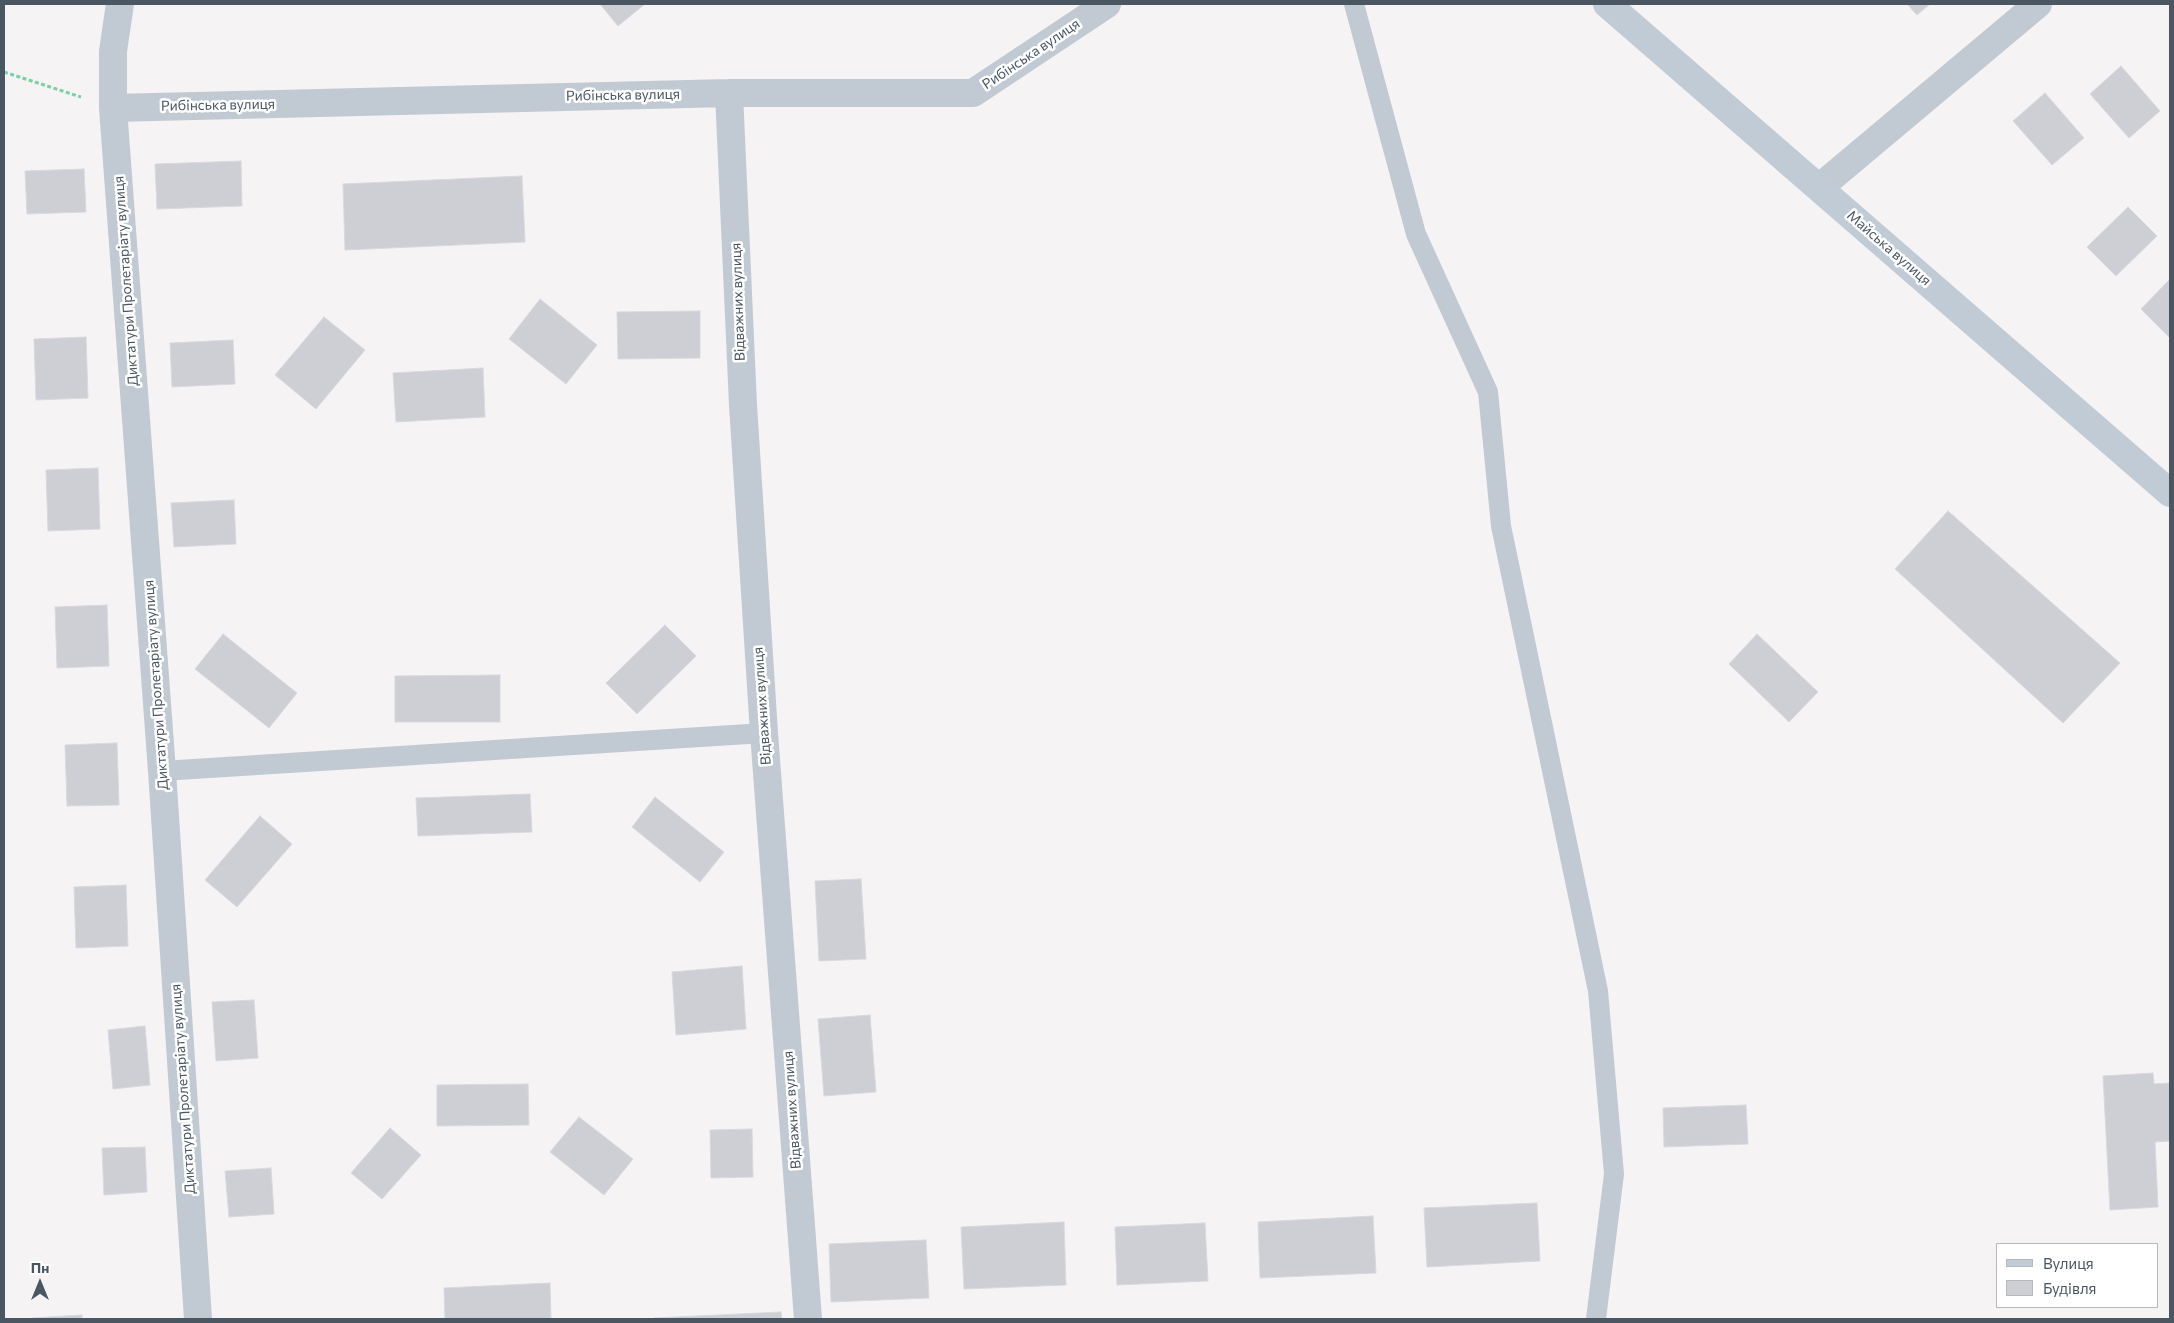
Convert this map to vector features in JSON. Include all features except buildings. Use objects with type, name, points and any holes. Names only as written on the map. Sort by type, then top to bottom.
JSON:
[{"type":"street","name":"Диктатури Пролетаріату вулиця","points":[[120,4],[113,51],[113,108],[162,771],[198,1319]]},
{"type":"street","name":"Рибінська вулиця","points":[[113,108],[729,93],[973,93],[1107,4]]},
{"type":"street","name":"Майська вулиця","points":[[1608,4],[2170,493]]},
{"type":"street","points":[[1820,187],[2038,4]]},
{"type":"street","name":"Відважних вулиця","points":[[729,93],[743,405],[764,732],[808,1319]]},
{"type":"lane","points":[[1354,4],[1416,234],[1488,392],[1501,526],[1598,991],[1614,1174],[1596,1319]]},
{"type":"lane","points":[[162,771],[764,732]]},
{"type":"path","points":[[4,72],[113,108]]}]
